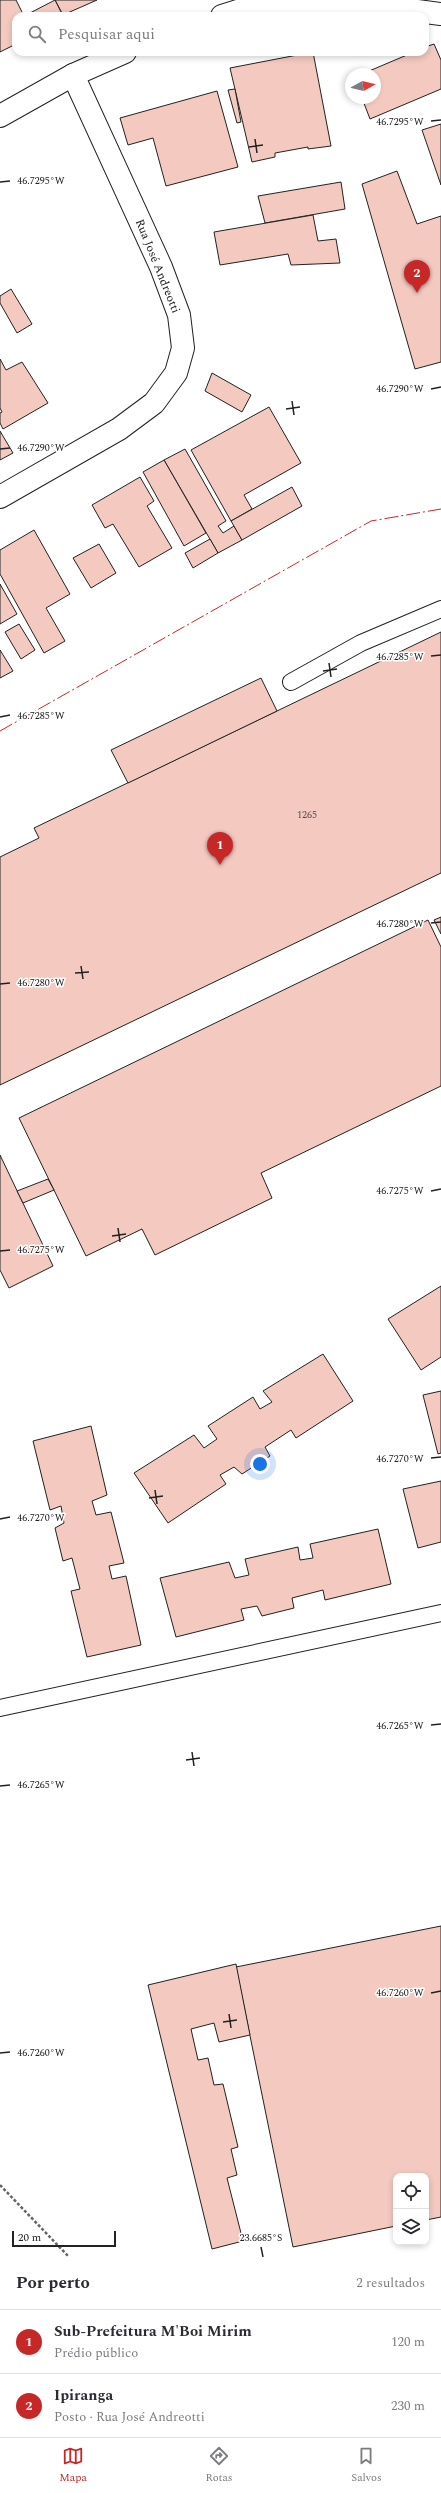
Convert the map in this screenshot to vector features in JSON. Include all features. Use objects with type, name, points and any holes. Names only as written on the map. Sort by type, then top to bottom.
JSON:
[{"type":"street","points":[[234,12],[250,7],[376,3],[441,14]]},
{"type":"street","points":[[0,116],[73,74],[116,56]]},
{"type":"street","name":"Rua José Andreotti","points":[[0,497],[119,429],[154,403],[176,373],[183,348],[179,315],[161,267],[73,74]]},
{"type":"lane","points":[[291,682],[361,643],[441,609]]},
{"type":"lane","points":[[0,1708],[441,1613]]},
{"type":"path","points":[[0,2185],[69,2257]]},
{"type":"building","points":[[0,0],[16,0],[22,12],[12,12],[12,46],[0,52]]},
{"type":"building","points":[[55,0],[97,0],[70,12],[61,12]]},
{"type":"building","points":[[55,0],[61,12],[32,12]]},
{"type":"building","points":[[434,44],[441,60],[441,89],[370,119],[364,104],[381,104],[381,68],[376,68],[405,56],[429,56],[429,46]]},
{"type":"building","points":[[292,56],[314,56],[331,146],[308,149],[308,147],[275,153],[275,157],[252,162],[230,68]]},
{"type":"building","points":[[235,89],[241,122],[237,123],[228,90]]},
{"type":"building","points":[[217,91],[238,167],[166,186],[153,138],[128,145],[120,118]]},
{"type":"building","points":[[441,124],[441,185],[422,130]]},
{"type":"building","points":[[397,171],[417,224],[441,216],[441,362],[415,369],[362,184]]},
{"type":"building","points":[[341,182],[345,209],[265,223],[258,196]]},
{"type":"building","points":[[313,215],[318,241],[336,239],[340,263],[291,265],[288,254],[220,265],[214,232]]},
{"type":"building","points":[[11,289],[32,324],[17,333],[0,303],[0,296]]},
{"type":"building","points":[[0,359],[6,370],[22,362],[48,403],[3,429],[0,423],[0,413],[2,412],[0,408]]},
{"type":"building","points":[[212,373],[251,395],[242,412],[205,391]]},
{"type":"building","points":[[269,407],[301,463],[244,495],[252,509],[231,521],[191,450]]},
{"type":"building","points":[[0,431],[13,453],[0,460]]},
{"type":"building","points":[[185,449],[226,521],[218,526],[223,533],[234,526],[242,540],[218,553],[164,460]]},
{"type":"building","points":[[164,460],[206,533],[184,546],[143,472]]},
{"type":"building","points":[[140,477],[154,501],[147,506],[172,548],[139,567],[113,524],[105,528],[92,505]]},
{"type":"building","points":[[292,487],[302,506],[242,540],[231,521]]},
{"type":"building","points":[[34,530],[70,594],[46,608],[65,641],[44,653],[0,574],[0,550]]},
{"type":"building","points":[[210,539],[218,553],[193,568],[185,553]]},
{"type":"building","points":[[99,544],[116,573],[91,588],[73,558]]},
{"type":"building","points":[[0,584],[17,614],[0,624]]},
{"type":"building","points":[[19,624],[35,650],[21,659],[5,632]]},
{"type":"building","points":[[441,632],[441,873],[0,1085],[0,857],[39,838],[34,828]]},
{"type":"building","points":[[0,650],[13,671],[0,678]]},
{"type":"building","points":[[261,678],[277,711],[128,783],[111,750]]},
{"type":"building","points":[[441,917],[441,934],[434,920]]},
{"type":"building","points":[[428,920],[441,947],[441,1086],[261,1173],[272,1198],[155,1255],[142,1229],[86,1256],[19,1118]]},
{"type":"building","points":[[0,1155],[53,1266],[9,1288],[0,1270]]},
{"type":"building","points":[[48,1179],[54,1190],[23,1203],[17,1191]]},
{"type":"building","points":[[441,1286],[441,1357],[421,1370],[388,1319]]},
{"type":"building","points":[[323,1354],[353,1401],[296,1438],[291,1430],[265,1447],[270,1456],[242,1474],[234,1467],[220,1475],[226,1484],[168,1523],[134,1473],[194,1435],[204,1448],[217,1439],[208,1426],[253,1397],[260,1409],[272,1402],[263,1391]]},
{"type":"building","points":[[441,1391],[441,1453],[438,1454],[423,1395]]},
{"type":"building","points":[[91,1426],[107,1495],[92,1501],[96,1515],[111,1512],[124,1563],[109,1566],[112,1579],[126,1576],[141,1645],[87,1657],[71,1591],[80,1589],[72,1558],[63,1561],[55,1528],[64,1523],[61,1506],[50,1510],[33,1441]]},
{"type":"building","points":[[441,1481],[441,1542],[418,1548],[403,1489]]},
{"type":"building","points":[[378,1529],[391,1584],[325,1600],[323,1590],[292,1598],[294,1608],[262,1616],[257,1606],[241,1609],[244,1620],[176,1637],[160,1578],[229,1562],[235,1578],[249,1575],[245,1559],[298,1547],[300,1560],[313,1558],[310,1544]]},
{"type":"building","points":[[441,1926],[441,2217],[429,2219],[429,2173],[393,2173],[393,2227],[293,2247],[236,1967]]},
{"type":"building","points":[[236,1964],[250,2035],[219,2042],[214,2023],[191,2029],[198,2060],[208,2058],[214,2085],[223,2084],[238,2147],[231,2149],[237,2175],[227,2178],[243,2241],[212,2249],[148,1985]]},
{"type":"power","points":[[0,731],[371,521],[441,509]]},
{"type":"place","name":"Ipiranga","points":[[417,293]]},
{"type":"place","name":"Sub-Prefeitura M'Boi Mirim","points":[[220,865]]}]
